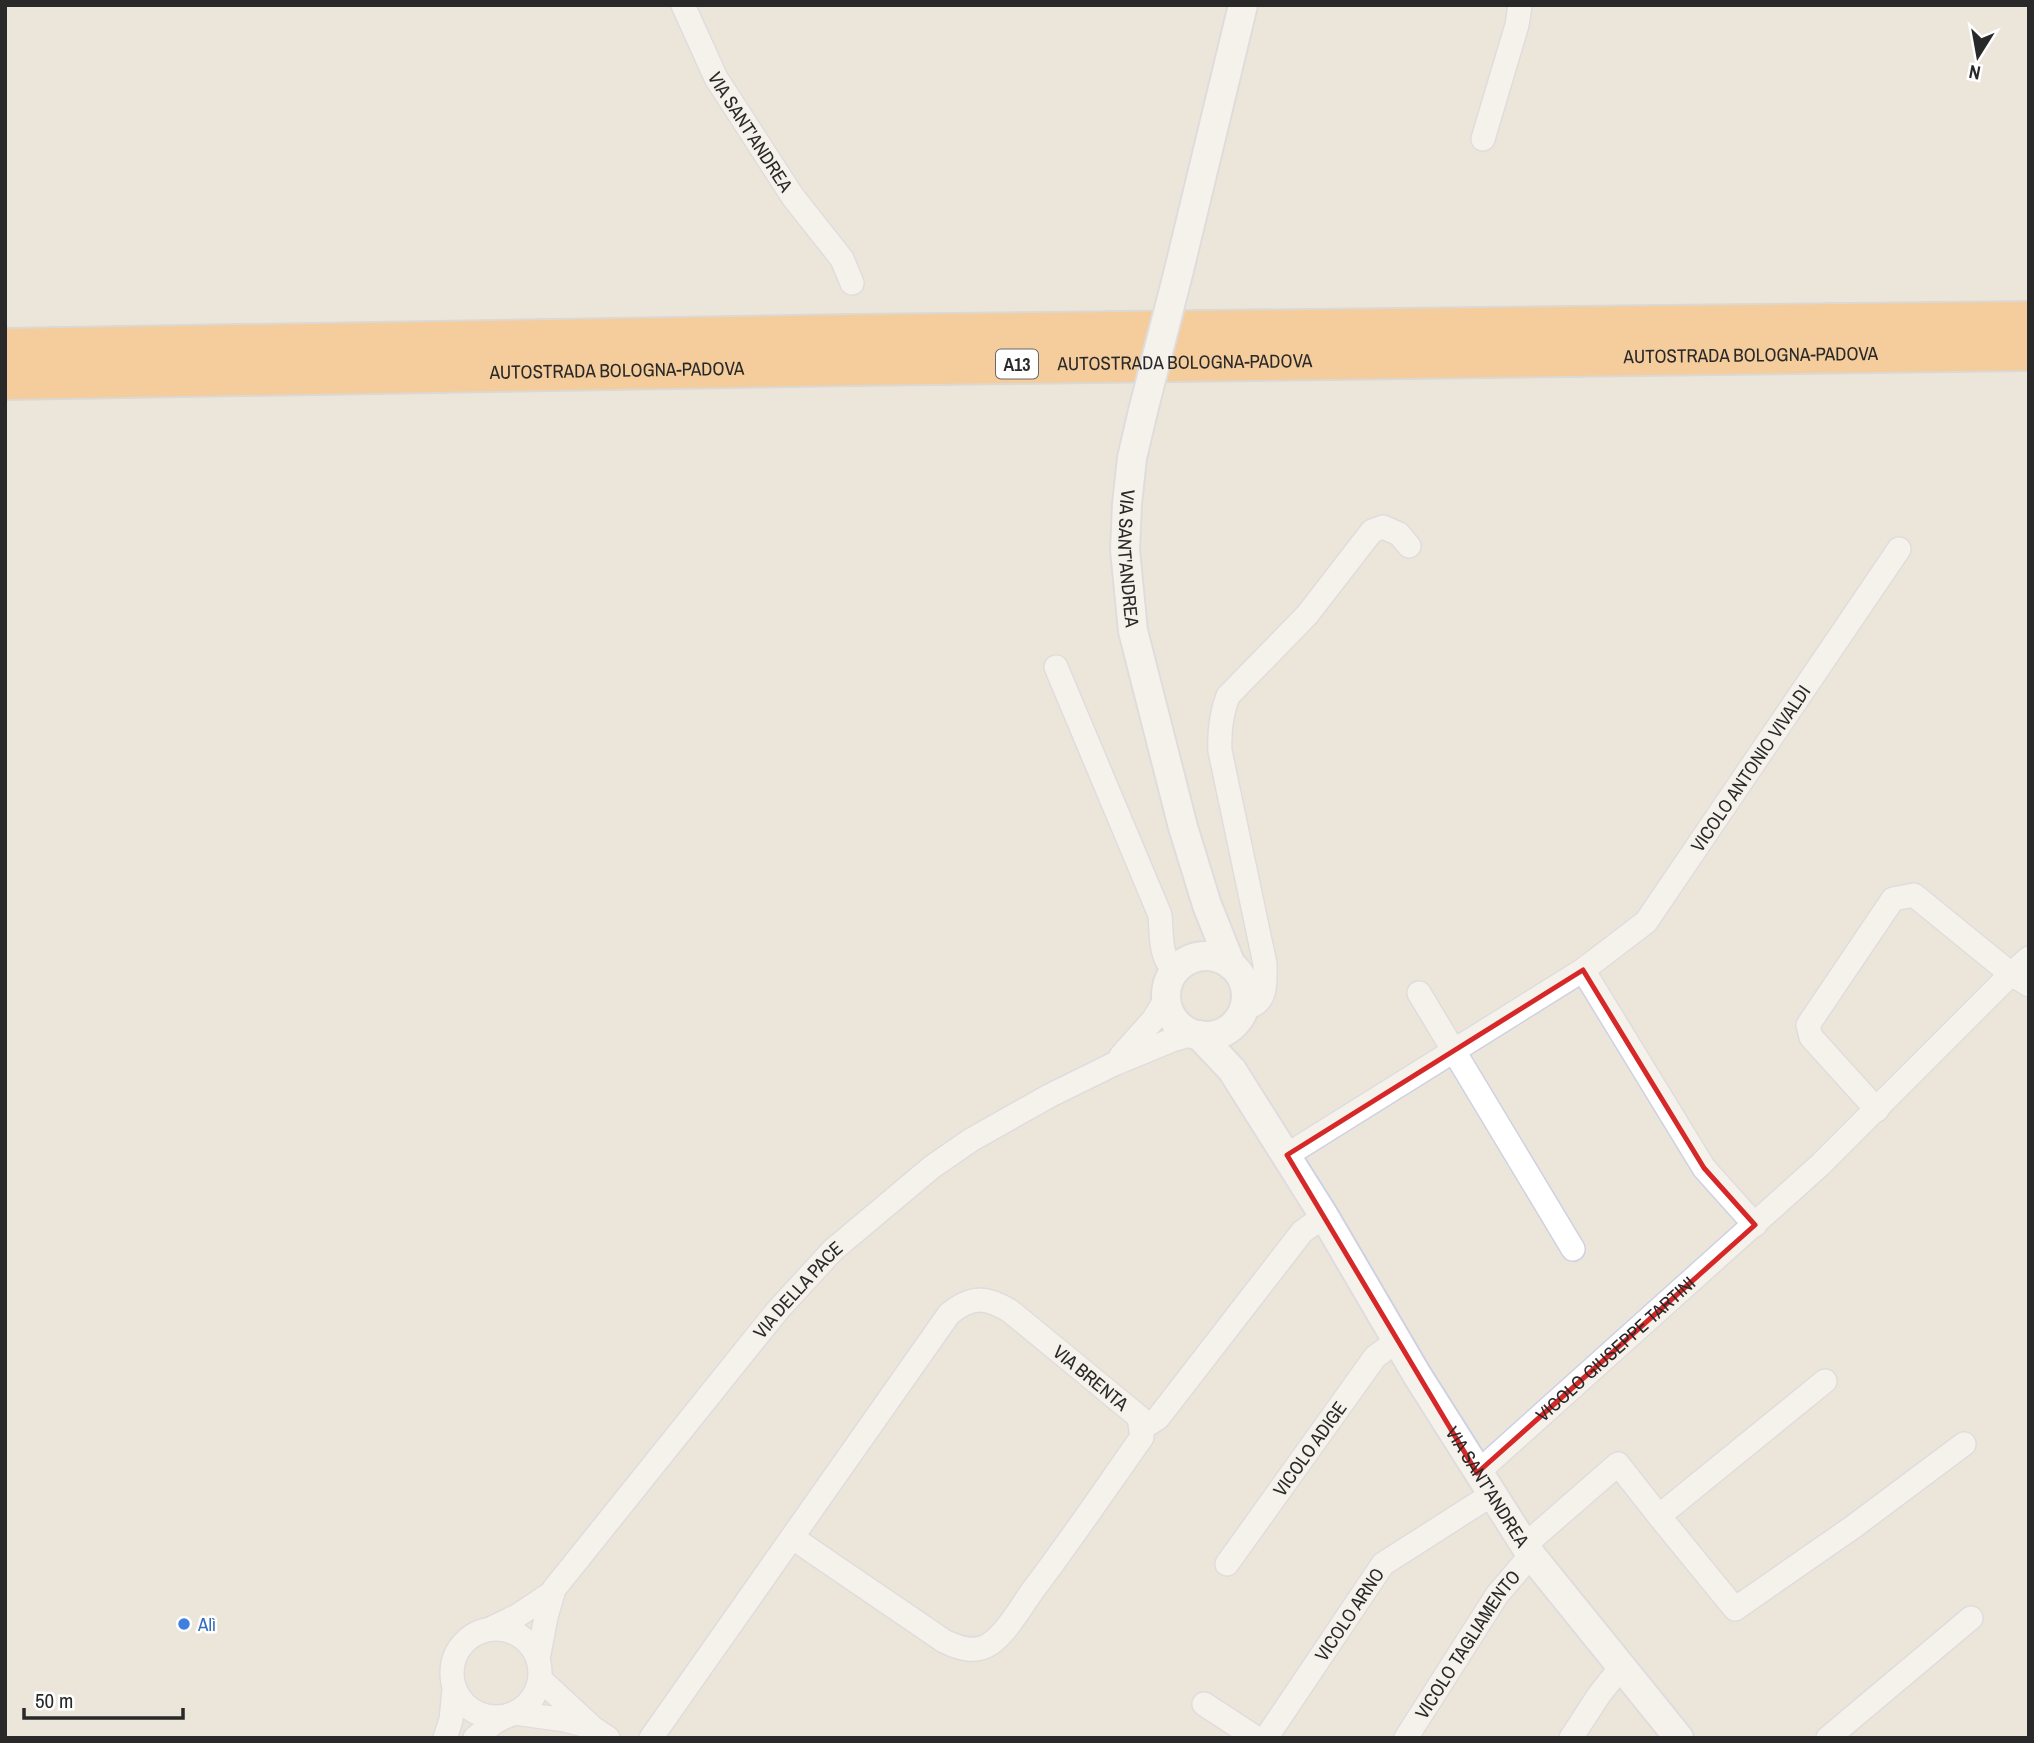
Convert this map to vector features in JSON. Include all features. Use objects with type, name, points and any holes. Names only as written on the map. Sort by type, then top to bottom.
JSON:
[{"type":"highway","name":"AUTOSTRADA BOLOGNA-PADOVA","points":[[5,348],[838,334],[2029,321]]},
{"type":"highway","name":"AUTOSTRADA BOLOGNA-PADOVA","points":[[5,380],[823,366],[2029,351]]},
{"type":"street","name":"VIA SANT'ANDREA","points":[[683,5],[716,78],[793,197],[842,259],[852,284]]},
{"type":"street","name":"VIA SANT'ANDREA","points":[[1231,965],[1207,905],[1183,827],[1133,631],[1125,550],[1132,458],[1243,5]]},
{"type":"street","points":[[1483,139],[1517,25],[1520,5]]},
{"type":"street","points":[[1184,965],[1169,981],[1166,999],[1177,1024],[1196,1035],[1220,1034],[1263,996],[1266,988],[1265,964],[1220,751],[1219,726],[1228,696],[1307,615],[1372,531],[1383,527],[1399,534],[1409,546]]},
{"type":"street","name":"VICOLO ANTONIO VIVALDI","points":[[1287,1155],[1583,970],[1646,922],[1899,549]]},
{"type":"street","points":[[1056,667],[1160,915],[1163,952],[1168,965],[1184,965],[1216,957],[1231,965],[1242,978],[1246,988],[1232,1039],[1232,1070]]},
{"type":"street","points":[[1877,1110],[1811,1037],[1808,1025],[1893,899],[1914,895],[2020,979]]},
{"type":"street","name":"VIA SANT'ANDREA","points":[[1184,965],[1201,941],[1207,905]]},
{"type":"street","name":"VICOLO GIUSEPPE TARTINI","points":[[1484,1484],[1877,1110],[2020,979],[2029,958]]},
{"type":"street","points":[[1583,970],[1704,1168],[1755,1225]]},
{"type":"street","points":[[1419,993],[1573,1249]]},
{"type":"street","name":"VIA DELLA PACE","points":[[1114,1063],[1153,1020],[1166,999]]},
{"type":"street","name":"VIA SANT'ANDREA","points":[[1196,1035],[1232,1070],[1287,1155],[1417,1375],[1528,1550],[1679,1738]]},
{"type":"street","name":"VIA DELLA PACE","points":[[492,1628],[517,1616],[553,1592],[777,1311],[833,1250],[932,1167],[971,1140],[1114,1063],[1172,1040],[1196,1035]]},
{"type":"street","points":[[1142,1428],[1158,1418],[1301,1232],[1324,1216]]},
{"type":"street","name":"VIA BRENTA","points":[[651,1738],[949,1314],[959,1306],[974,1300],[995,1302],[1010,1311],[1139,1418],[1143,1437],[1006,1627],[989,1644],[974,1650],[958,1648],[944,1641],[793,1538]]},
{"type":"street","name":"VICOLO ADIGE","points":[[1227,1564],[1375,1357],[1398,1340]]},
{"type":"street","points":[[1825,1381],[1660,1516],[1735,1609],[1853,1527],[1964,1444]]},
{"type":"street","name":"VICOLO TAGLIAMENTO","points":[[1406,1738],[1528,1550],[1618,1464],[1660,1516]]},
{"type":"street","name":"VICOLO ARNO","points":[[1266,1738],[1383,1564],[1484,1484]]},
{"type":"street","name":"VIA DELLA PACE","points":[[539,1669],[553,1592]]},
{"type":"street","points":[[1828,1738],[1971,1618]]},
{"type":"street","points":[[445,1738],[451,1720],[454,1689],[451,1677],[456,1652],[474,1634],[492,1628],[515,1633],[533,1648],[539,1669],[536,1693],[527,1705],[495,1722],[474,1738]]},
{"type":"street","points":[[1571,1738],[1621,1667]]},
{"type":"street","points":[[539,1669],[601,1733]]},
{"type":"street","points":[[454,1689],[470,1709],[481,1715],[565,1720],[601,1733]]},
{"type":"street","points":[[1204,1704],[1256,1738]]},
{"type":"highlighted area","points":[[1583,970],[1704,1168],[1755,1225],[1477,1473],[1287,1155]]},
{"type":"place","name":"Alì","points":[[184,1624]]}]
